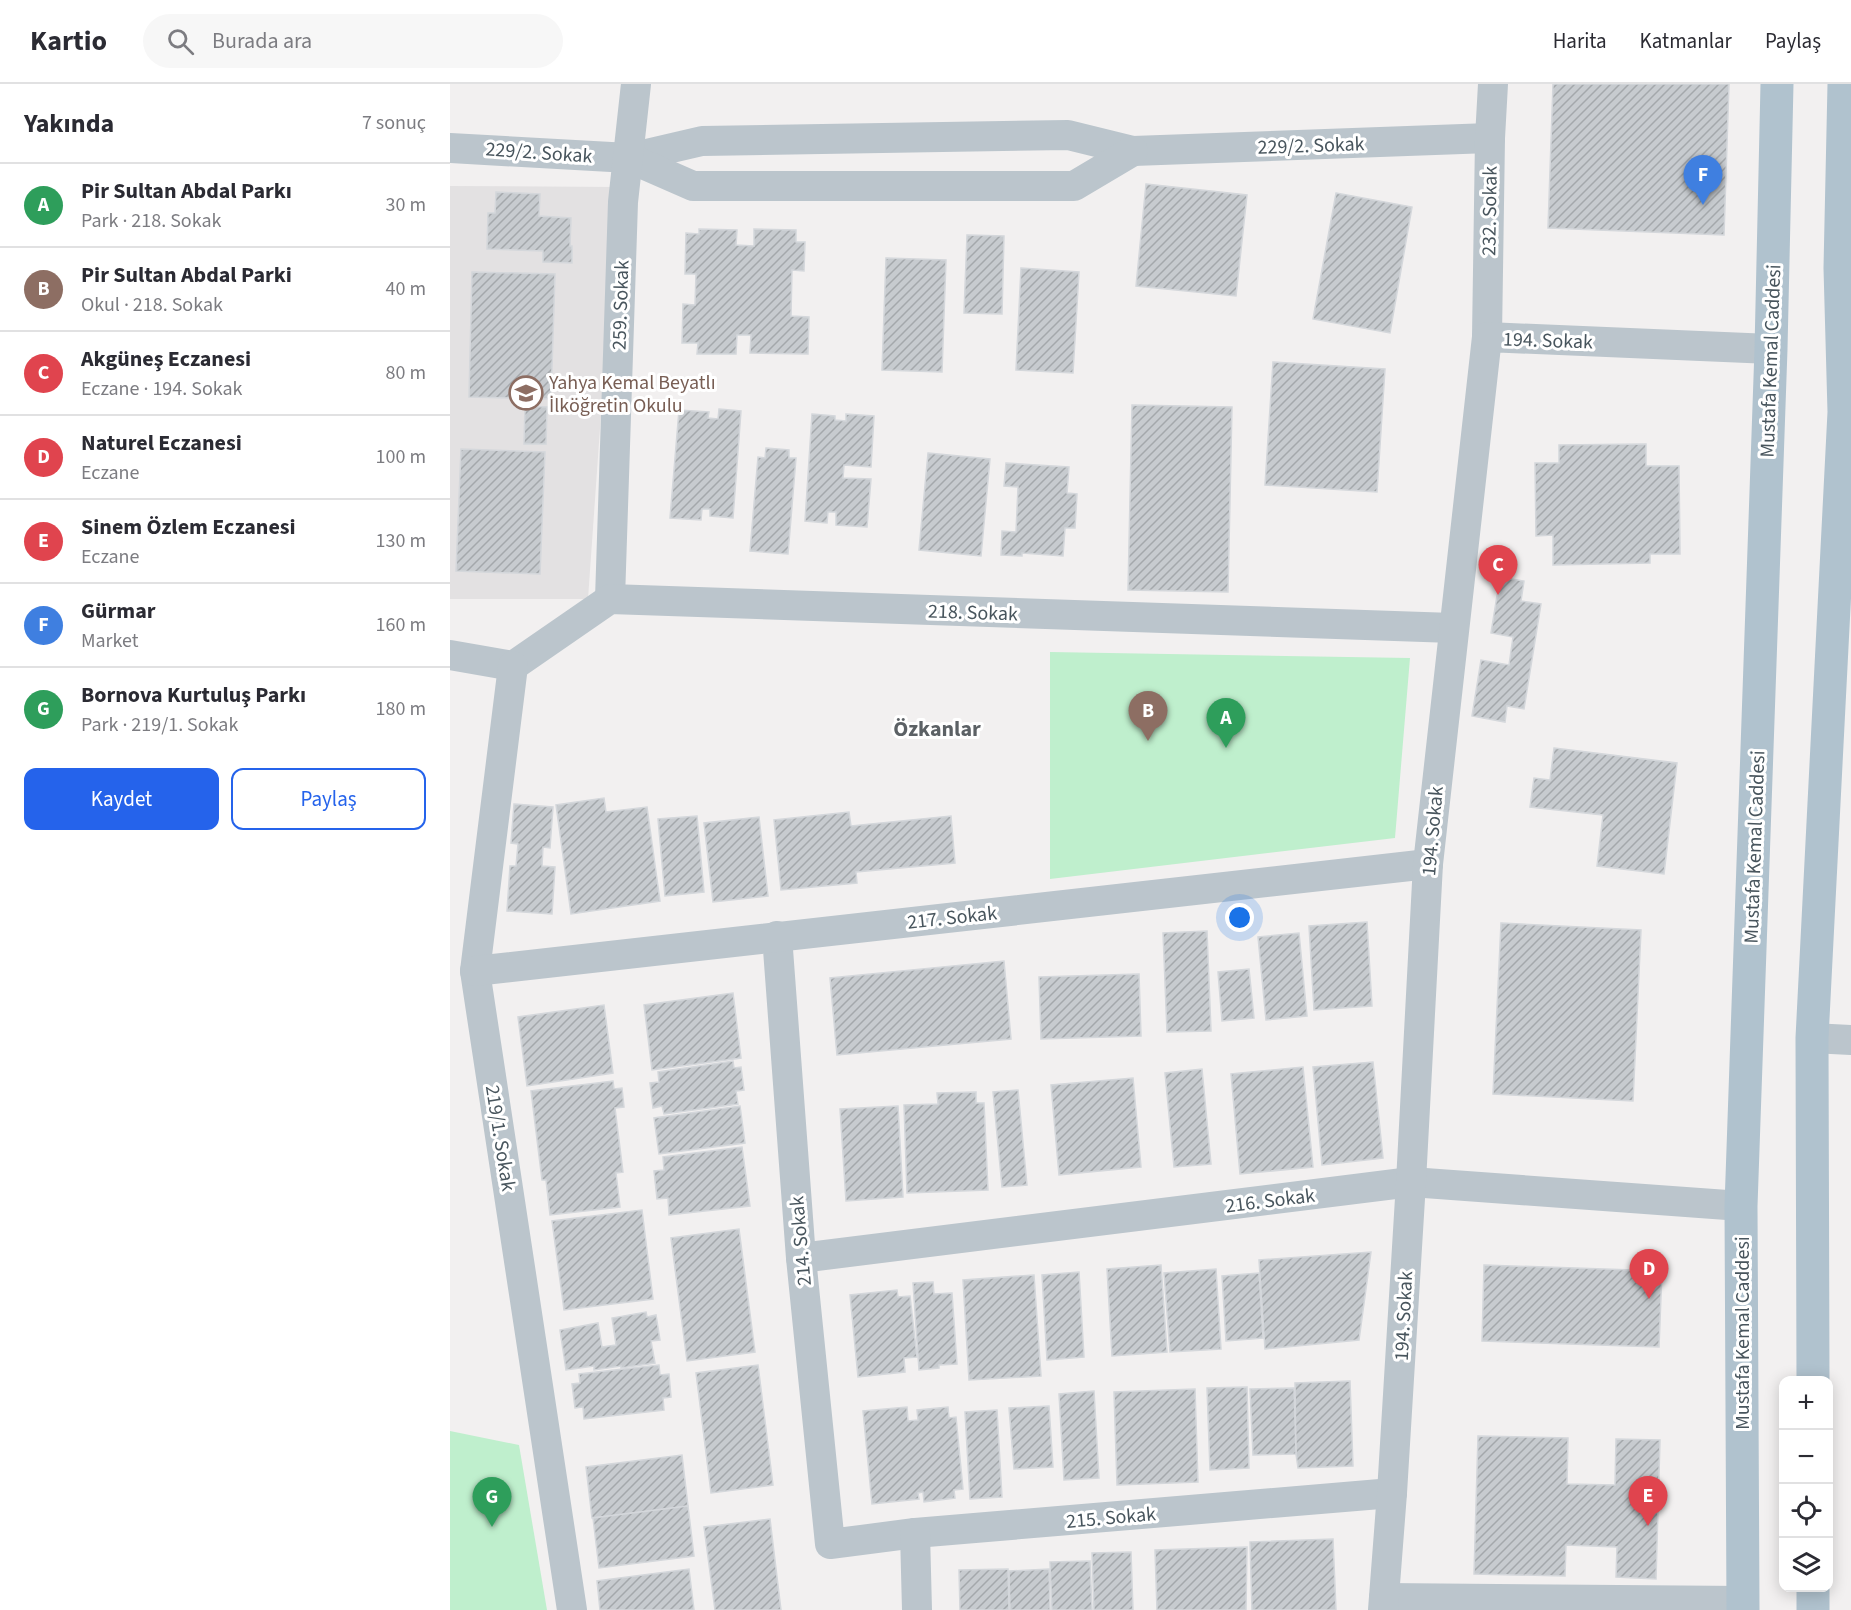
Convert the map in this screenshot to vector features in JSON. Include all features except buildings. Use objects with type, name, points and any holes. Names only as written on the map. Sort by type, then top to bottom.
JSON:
[{"type":"main road","name":"Mustafa Kemal Caddesi","points":[[1743,1606],[1741,1206],[1771,350],[1777,84]]},
{"type":"main road","points":[[1813,1376],[1812,1038],[1848,412],[1844,84]]},
{"type":"main road","points":[[1813,1592],[1813,1610]]},
{"type":"street","name":"259. Sokak","points":[[610,599],[623,202],[636,84]]},
{"type":"street","name":"232. Sokak","points":[[1486,337],[1493,84]]},
{"type":"street","points":[[628,158],[702,141],[1045,135],[1068,135],[1133,151]]},
{"type":"street","name":"229/2. Sokak","points":[[1133,151],[1490,138]]},
{"type":"street","name":"229/2. Sokak","points":[[450,148],[628,158]]},
{"type":"street","points":[[628,158],[693,186],[1074,186],[1133,151]]},
{"type":"street","name":"194. Sokak","points":[[1383,1604],[1411,1182],[1428,864],[1486,337],[1771,350]]},
{"type":"street","points":[[450,655],[513,666],[610,599]]},
{"type":"street","name":"218. Sokak","points":[[610,599],[1453,628]]},
{"type":"street","name":"219/1. Sokak","points":[[513,666],[476,971],[572,1610]]},
{"type":"street","name":"217. Sokak","points":[[476,971],[1428,864]]},
{"type":"street","name":"214. Sokak","points":[[777,936],[801,1258],[830,1544]]},
{"type":"street","points":[[1812,1038],[1851,1040]]},
{"type":"street","name":"216. Sokak","points":[[801,1258],[1411,1182],[1741,1206]]},
{"type":"street","name":"215. Sokak","points":[[830,1544],[915,1533],[1392,1493]]},
{"type":"street","points":[[915,1533],[917,1610]]},
{"type":"street","points":[[1383,1604],[1743,1606]]},
{"type":"shaded area","name":"Yahya Kemal Beyatlı İlköğretin Okulu","points":[[450,186],[617,187],[588,599],[450,599]]},
{"type":"green space","points":[[1050,652],[1410,658],[1395,838],[1050,879]]},
{"type":"green space","points":[[450,1431],[519,1445],[547,1610],[450,1610]]},
{"type":"place","name":"Gürmar","points":[[1703,205]]},
{"type":"place","name":"Yahya Kemal Beyatlı İlköğretin Okulu","points":[[526,393]]},
{"type":"place","name":"Akgüneş Eczanesi","points":[[1498,595]]},
{"type":"place","name":"Pir Sultan Abdal Parki","points":[[1148,741]]},
{"type":"place","name":"Pir Sultan Abdal Parkı","points":[[1226,748]]},
{"type":"place","name":"Naturel Eczanesi","points":[[1649,1299]]},
{"type":"place","name":"Sinem Özlem Eczanesi","points":[[1648,1526]]},
{"type":"place","name":"Bornova Kurtuluş Parkı","points":[[492,1527]]},
{"type":"district","name":"Özkanlar","points":[[937,728]]}]
